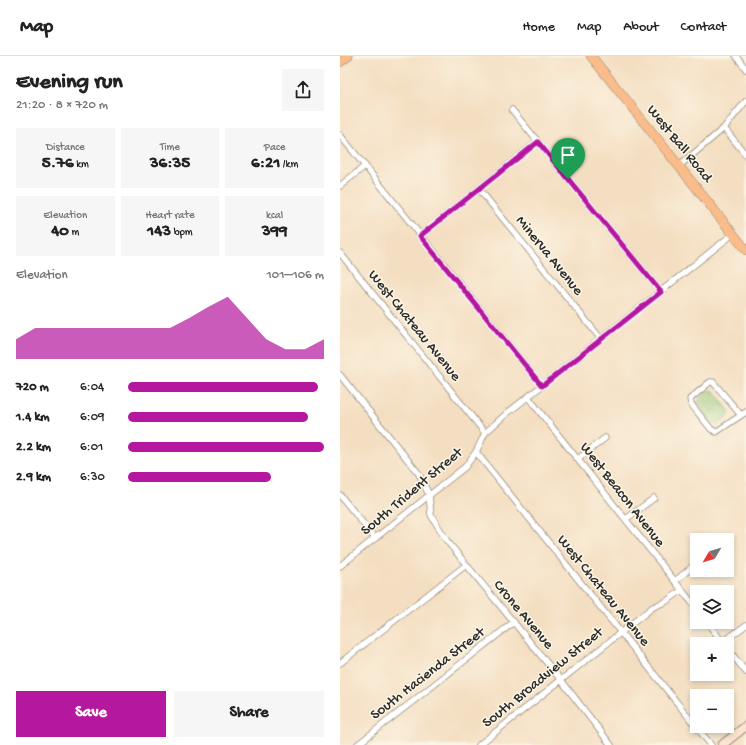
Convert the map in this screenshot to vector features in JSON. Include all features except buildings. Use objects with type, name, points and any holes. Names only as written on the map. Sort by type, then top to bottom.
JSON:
[{"type":"main road","points":[[340,62],[348,56]]},
{"type":"main road","name":"West Ball Road","points":[[591,56],[746,250]]},
{"type":"street","points":[[736,56],[746,69]]},
{"type":"street","points":[[679,166],[724,128],[746,100]]},
{"type":"street","points":[[512,110],[661,292]]},
{"type":"street","points":[[724,128],[746,155]]},
{"type":"street","points":[[340,135],[542,386]]},
{"type":"street","points":[[420,236],[538,142]]},
{"type":"street","points":[[340,186],[365,166]]},
{"type":"street","name":"Minerva Avenue","points":[[479,189],[601,339]]},
{"type":"street","name":"South Trident Street","points":[[340,566],[465,467],[476,452],[485,433],[528,396],[733,234]]},
{"type":"street","name":"West Chateau Avenue","points":[[340,253],[485,433]]},
{"type":"street","name":"Crone Avenue","points":[[340,375],[419,474],[429,495],[431,515],[447,541],[561,680],[609,743]]},
{"type":"street","points":[[740,414],[713,382],[710,382],[690,399],[690,404],[714,431],[719,431],[740,414],[746,412]]},
{"type":"street","name":"West Beacon Avenue","points":[[528,396],[690,600]]},
{"type":"street","points":[[578,459],[605,438]]},
{"type":"street","name":"West Chateau Avenue","points":[[476,452],[712,745]]},
{"type":"street","points":[[340,495],[375,538]]},
{"type":"street","points":[[626,519],[654,498]]},
{"type":"street","points":[[340,663],[466,565]]},
{"type":"street","points":[[675,581],[690,569]]},
{"type":"street","name":"South Broadview Street","points":[[479,745],[620,632],[653,607],[667,601],[682,590]]},
{"type":"street","name":"South Hacienda Street","points":[[357,745],[514,622]]},
{"type":"street","points":[[731,637],[746,625]]},
{"type":"street","points":[[713,629],[719,637]]},
{"type":"street","points":[[734,657],[746,672]]},
{"type":"street","points":[[722,745],[746,726]]},
{"type":"street","points":[[602,745],[609,743]]},
{"type":"green space","points":[[708,390],[713,390],[730,412],[728,417],[717,425],[713,424],[697,402]]},
{"type":"route","points":[[538,142],[568,179],[661,292],[542,386],[490,320],[420,236],[538,142]]}]
